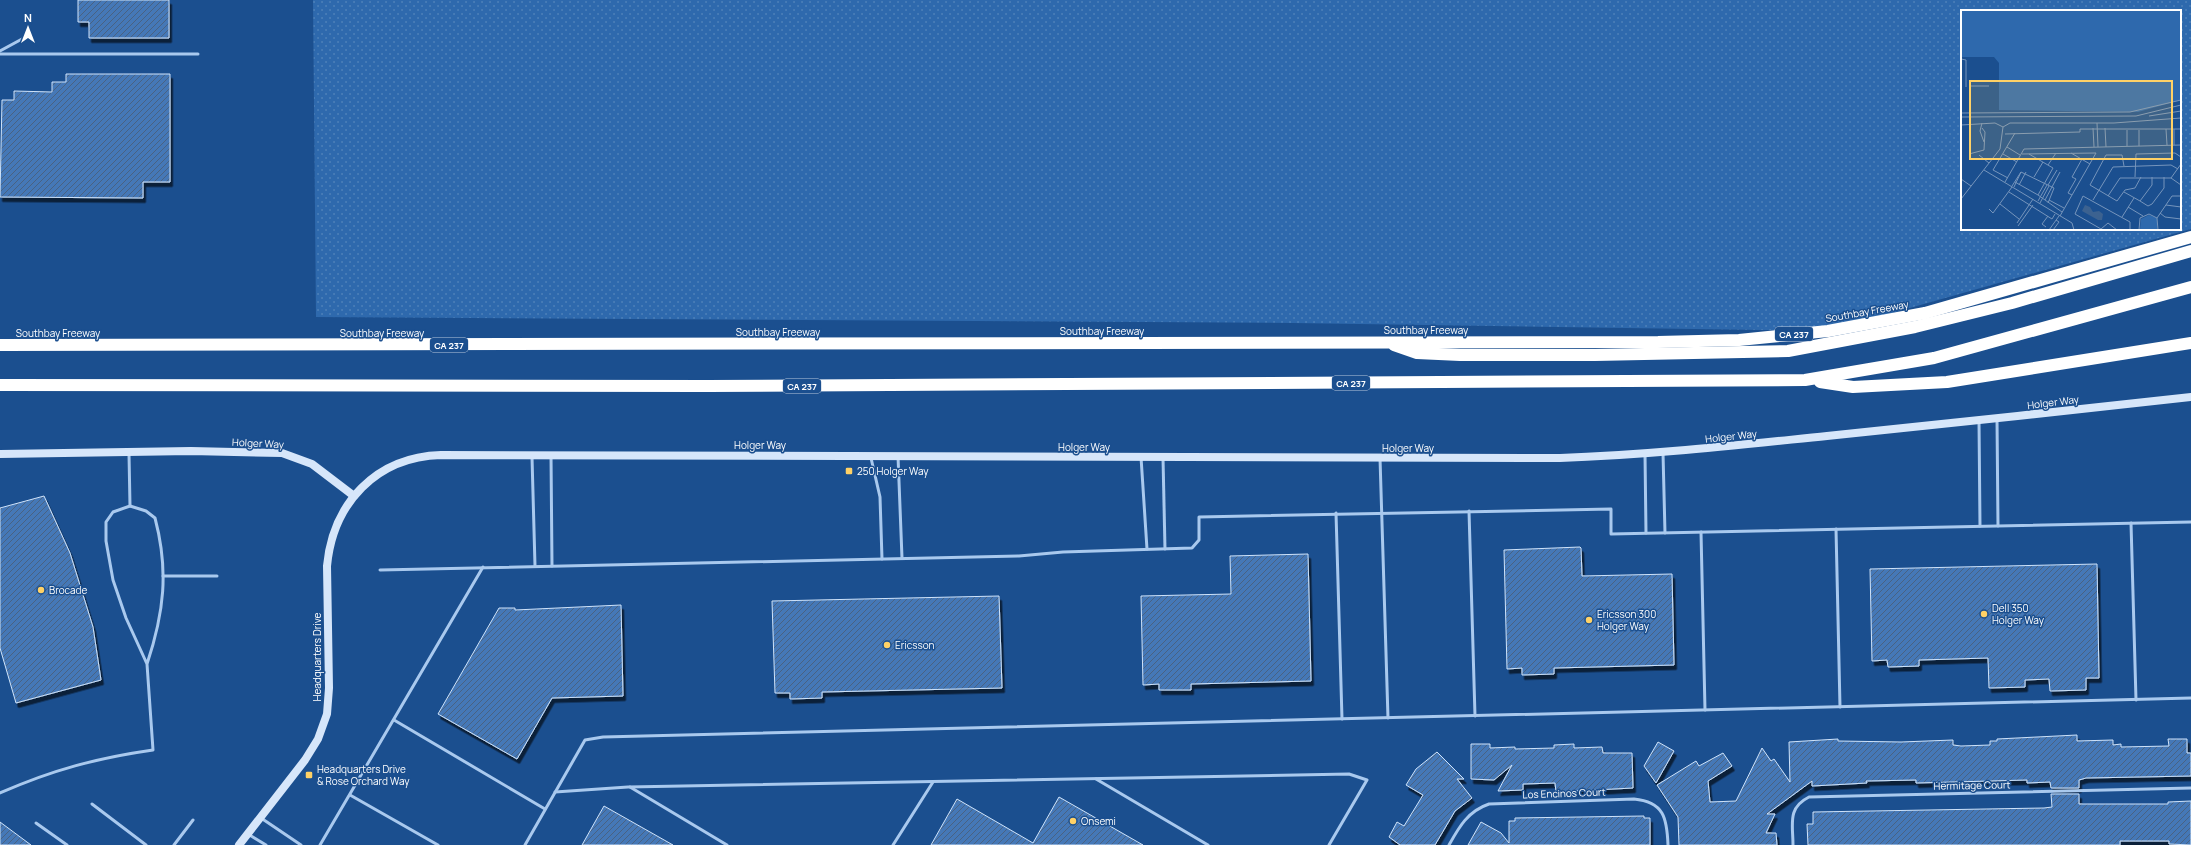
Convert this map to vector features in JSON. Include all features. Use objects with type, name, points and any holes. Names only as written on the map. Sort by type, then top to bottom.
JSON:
[{"type":"highway","name":"Southbay Freeway","points":[[0,345],[1739,340],[1828,331],[1925,313],[2191,237]]},
{"type":"highway","points":[[1385,342],[1417,353],[1460,355],[1596,355],[1788,351],[1915,327],[2012,303],[2191,251]]},
{"type":"highway","name":"CA 237","points":[[0,385],[716,386],[1805,380],[1934,358],[2191,287]]},
{"type":"highway","points":[[1805,380],[1853,387],[1947,382],[2191,343]]},
{"type":"street","name":"Holger Way","points":[[0,454],[129,452],[282,453],[312,464],[354,496],[383,470],[404,460],[434,455],[1560,458],[1663,453],[1979,421],[2191,396]]},
{"type":"street","name":"Headquarters Drive","points":[[239,845],[304,760],[318,739],[327,714],[329,688],[328,547],[334,529],[354,496]]},
{"type":"lane","points":[[0,52],[22,39]]},
{"type":"lane","points":[[0,52],[198,54]]},
{"type":"lane","points":[[1997,419],[1998,526]]},
{"type":"lane","points":[[1979,421],[1980,526]]},
{"type":"lane","points":[[129,452],[130,506]]},
{"type":"lane","points":[[1663,453],[1665,533]]},
{"type":"lane","points":[[1645,454],[1646,533]]},
{"type":"lane","points":[[532,455],[535,566]]},
{"type":"lane","points":[[551,455],[552,566]]},
{"type":"lane","points":[[871,456],[880,497],[882,559]]},
{"type":"lane","points":[[898,456],[902,558]]},
{"type":"lane","points":[[1141,457],[1147,549]]},
{"type":"lane","points":[[1163,457],[1165,549]]},
{"type":"lane","points":[[1380,458],[1388,718]]},
{"type":"lane","points":[[0,794],[73,765],[112,756],[153,750],[147,664],[159,622],[163,598],[163,555],[155,518],[146,511],[130,506],[113,512],[106,522],[106,541],[113,580],[126,618],[147,664]]},
{"type":"lane","points":[[380,570],[1019,556],[1063,552],[1192,548],[1200,540],[1199,517],[1610,509],[1611,534],[2191,522]]},
{"type":"lane","points":[[1470,511],[1475,716]]},
{"type":"lane","points":[[1336,514],[1342,719]]},
{"type":"lane","points":[[2131,523],[2136,700]]},
{"type":"lane","points":[[1836,529],[1840,707]]},
{"type":"lane","points":[[1701,532],[1705,710]]},
{"type":"lane","points":[[320,845],[483,567]]},
{"type":"lane","points":[[163,576],[217,576]]},
{"type":"lane","points":[[525,845],[584,740],[603,737],[2191,698]]},
{"type":"lane","points":[[394,720],[545,809]]},
{"type":"lane","points":[[555,792],[628,787],[1349,774],[1367,780],[1330,845]]},
{"type":"lane","points":[[1096,779],[1208,845]]},
{"type":"lane","points":[[893,845],[933,782]]},
{"type":"lane","points":[[628,787],[727,845]]},
{"type":"lane","name":"Hermitage Court","points":[[1793,845],[1793,813],[1800,802],[1809,797],[2191,788]]},
{"type":"lane","points":[[350,795],[438,845]]},
{"type":"lane","name":"Los Encinos Court","points":[[1449,845],[1460,825],[1470,813],[1489,804],[1634,799],[1643,800],[1654,805],[1663,812],[1667,829],[1668,845]]},
{"type":"lane","points":[[92,804],[146,845]]},
{"type":"lane","points":[[260,818],[301,845]]},
{"type":"lane","points":[[174,845],[193,820]]},
{"type":"lane","points":[[36,823],[67,845]]},
{"type":"lane","points":[[248,834],[266,845]]},
{"type":"shaded area","points":[[313,0],[2191,0],[2191,229],[1828,331],[1293,323],[316,317]]},
{"type":"building","points":[[78,0],[169,0],[169,38],[89,38],[89,22],[78,22]]},
{"type":"building","points":[[66,74],[170,74],[170,182],[143,182],[143,198],[0,197],[2,100],[14,100],[14,91],[52,92],[52,82],[66,82]]},
{"type":"building","name":"Brocade","points":[[44,496],[70,553],[93,627],[101,680],[16,703],[0,648],[0,508]]},
{"type":"building","name":"Ericsson 300 Holger Way","points":[[1580,547],[1582,576],[1672,574],[1674,665],[1554,668],[1554,674],[1522,675],[1522,668],[1507,669],[1504,550]]},
{"type":"building","points":[[1308,554],[1311,681],[1191,684],[1191,690],[1159,690],[1159,684],[1143,685],[1141,596],[1231,594],[1230,556]]},
{"type":"building","name":"Dell 350 Holger Way","points":[[2097,564],[2099,678],[2086,678],[2086,690],[2050,691],[2049,679],[2025,680],[2025,687],[1989,688],[1988,658],[1919,660],[1919,666],[1888,667],[1887,660],[1872,661],[1870,569]]},
{"type":"building","name":"Ericsson","points":[[999,596],[1002,688],[822,692],[822,698],[790,699],[790,693],[775,693],[772,601]]},
{"type":"building","points":[[621,605],[623,696],[552,698],[517,759],[438,714],[499,608],[515,608],[515,610]]},
{"type":"building","points":[[2077,735],[2077,741],[2113,740],[2113,745],[2121,744],[2121,747],[2169,746],[2168,739],[2187,739],[2187,753],[2191,753],[2191,776],[2086,778],[2079,780],[2079,788],[2051,788],[2050,782],[2027,783],[2027,780],[1916,783],[1916,780],[1866,781],[1867,783],[1812,786],[1812,781],[1767,814],[1775,814],[1766,833],[1776,833],[1777,845],[1679,845],[1678,817],[1657,785],[1696,761],[1699,766],[1723,753],[1732,766],[1708,781],[1710,802],[1736,801],[1762,748],[1771,761],[1774,759],[1790,782],[1789,742],[1838,739],[1838,741],[1901,742],[1953,740],[1953,745],[1961,746],[1990,745],[1990,741],[1997,741],[1997,739]]},
{"type":"building","points":[[1658,742],[1674,751],[1656,783],[1644,766]]},
{"type":"building","points":[[1471,744],[1490,744],[1490,748],[1515,747],[1515,749],[1554,748],[1554,745],[1574,744],[1574,748],[1602,747],[1603,753],[1632,753],[1633,788],[1556,792],[1555,783],[1523,784],[1523,790],[1498,791],[1512,765],[1494,780],[1471,779]]},
{"type":"building","points":[[1437,752],[1464,779],[1457,779],[1472,798],[1455,811],[1435,845],[1400,845],[1389,837],[1397,822],[1404,826],[1423,795],[1406,785],[1416,769]]},
{"type":"building","points":[[2051,794],[2079,794],[2079,804],[2168,804],[2168,802],[2191,801],[2191,845],[2169,844],[2169,841],[2120,841],[2120,845],[1808,845],[1807,824],[1813,824],[1813,812],[2044,808],[2052,807]]},
{"type":"building","name":"Onsemi","points":[[1059,797],[1143,845],[931,845],[957,799],[1033,843]]},
{"type":"building","points":[[604,806],[673,845],[582,845]]},
{"type":"building","points":[[1644,816],[1644,818],[1650,818],[1650,845],[1468,845],[1481,822],[1501,833],[1509,843],[1509,821],[1515,821],[1515,818]]},
{"type":"building","points":[[0,822],[31,845],[0,845]]},
{"type":"place","name":"250 Holger Way","points":[[849,471]]},
{"type":"place","name":"Brocade","points":[[41,590]]},
{"type":"place","name":"Dell 350 Holger Way","points":[[1984,614]]},
{"type":"place","name":"Ericsson 300 Holger Way","points":[[1589,620]]},
{"type":"place","name":"Ericsson","points":[[887,645]]},
{"type":"place","name":"Headquarters Drive & Rose Orchard Way","points":[[309,775]]},
{"type":"place","name":"Onsemi","points":[[1073,821]]}]
